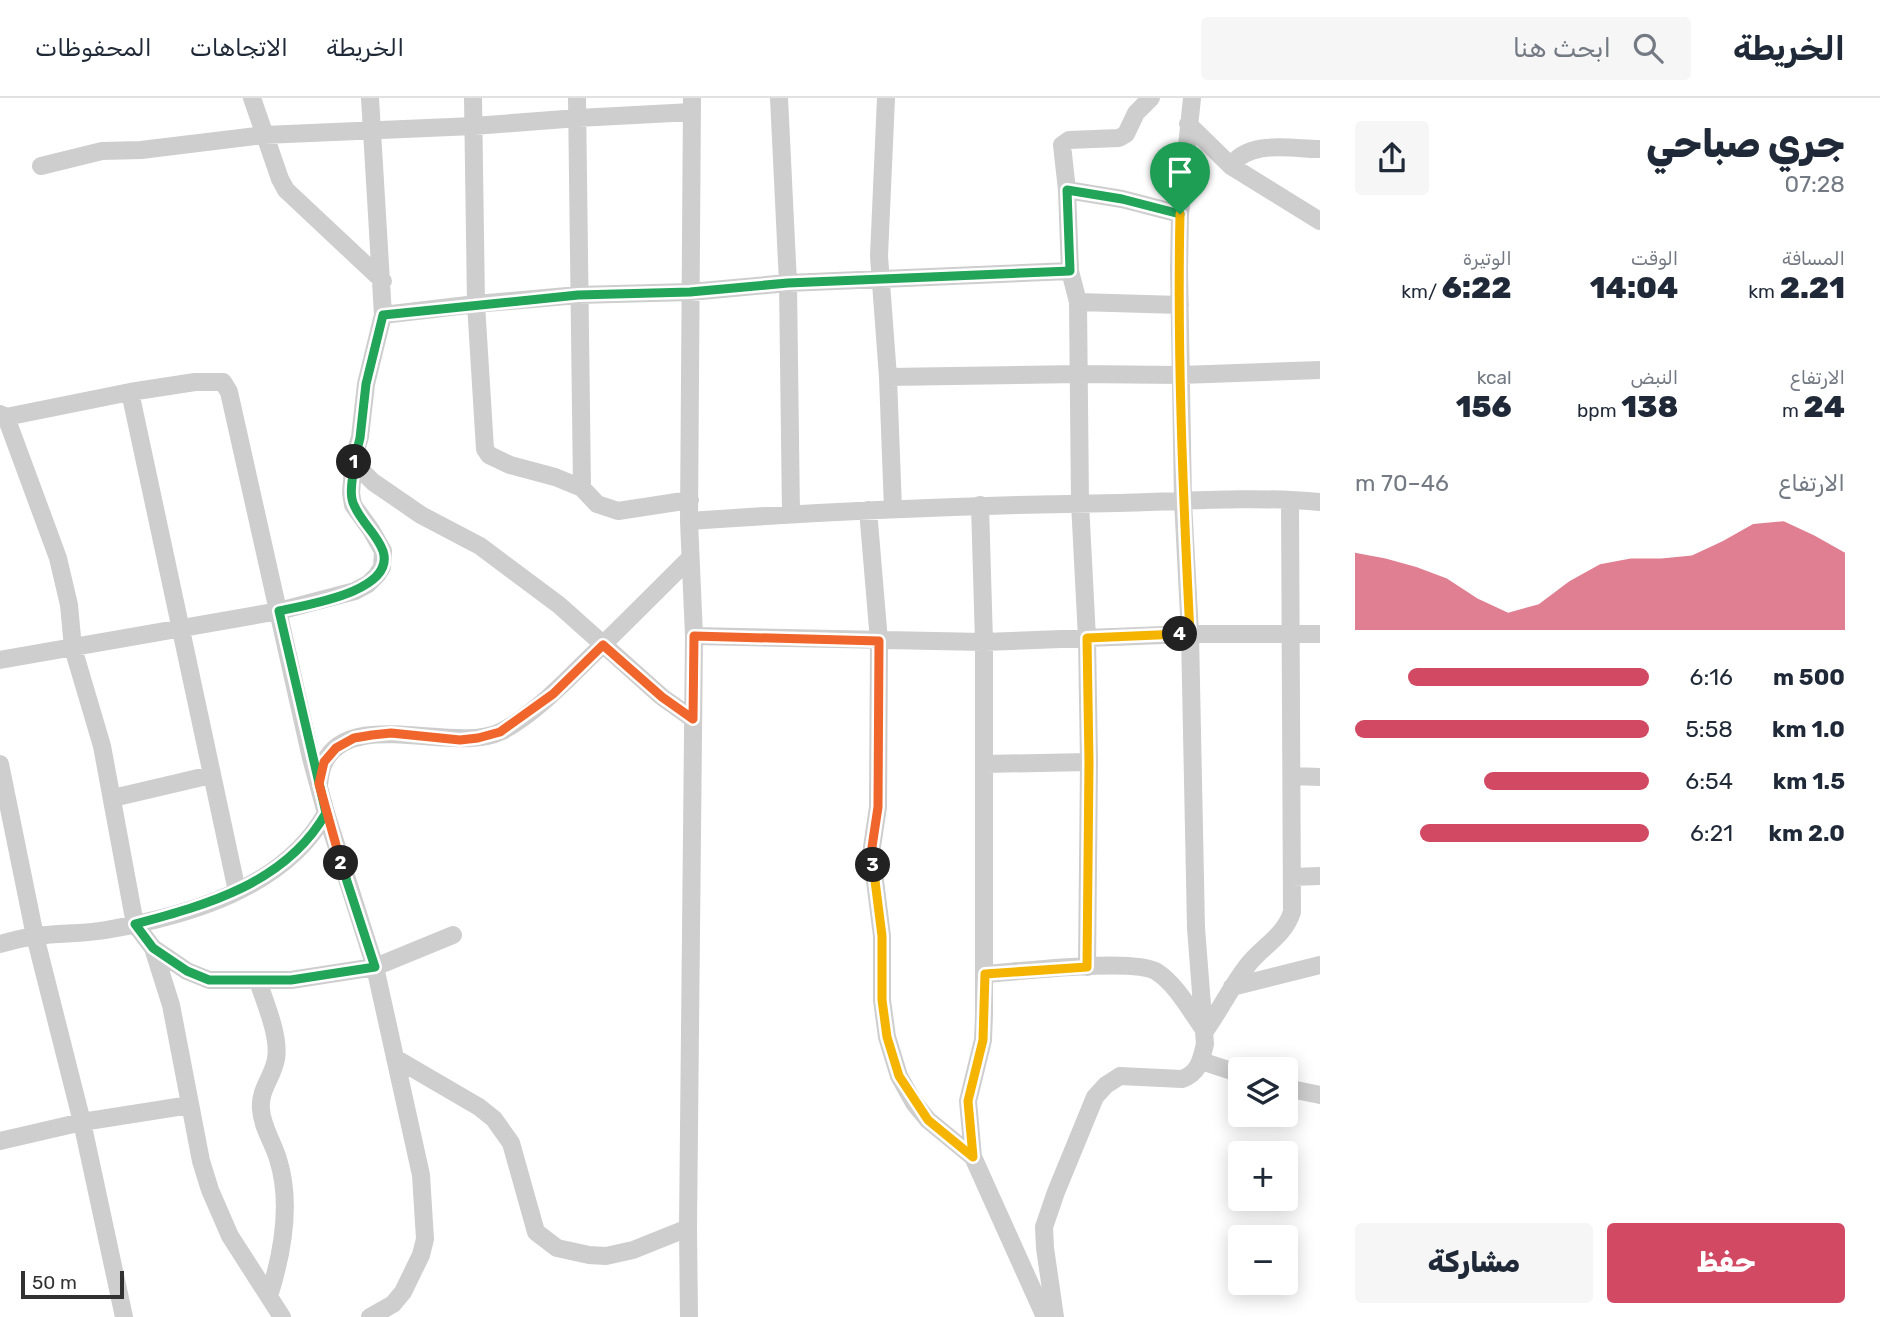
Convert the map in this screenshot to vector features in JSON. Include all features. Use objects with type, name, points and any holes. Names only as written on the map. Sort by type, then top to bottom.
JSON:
[{"type":"street","points":[[252,98],[286,190],[383,281]]},
{"type":"street","points":[[0,660],[279,611],[355,591],[368,584],[382,567],[383,551],[354,505],[351,493],[366,384],[383,315],[370,98]]},
{"type":"street","points":[[473,98],[476,304],[485,449],[489,455],[510,465],[555,477],[582,488],[597,504],[618,511],[690,500]]},
{"type":"street","points":[[577,98],[582,488]]},
{"type":"street","points":[[779,98],[788,283],[791,514]]},
{"type":"street","points":[[886,98],[880,278],[888,377],[893,509]]},
{"type":"street","points":[[1087,967],[1089,762],[1087,638],[1080,503],[1078,302],[1070,271],[1067,190],[1062,145],[1069,140],[1119,138],[1126,134],[1136,113],[1151,98]]},
{"type":"street","points":[[1055,1317],[1044,1227],[1095,1097],[1106,1085],[1120,1076],[1182,1079],[1190,1076],[1201,1061],[1205,1044],[1196,928],[1180,305],[1180,214],[1192,98]]},
{"type":"street","points":[[41,166],[102,151],[141,150],[264,135],[474,126],[692,105],[689,521],[694,636],[689,1317]]},
{"type":"street","points":[[1188,124],[1231,166],[1320,221]]},
{"type":"street","points":[[1231,166],[1235,159],[1248,151],[1320,149]]},
{"type":"street","points":[[1067,190],[1122,199],[1180,214]]},
{"type":"street","points":[[383,315],[578,295],[690,292],[788,283],[1070,271]]},
{"type":"street","points":[[1078,302],[1180,305]]},
{"type":"street","points":[[888,377],[1181,375],[1320,370]]},
{"type":"street","points":[[282,1317],[230,1236],[220,1216],[201,1161],[172,1005],[153,948],[135,924],[113,798],[102,746],[73,648],[69,606],[58,558],[3,416],[195,382],[223,382],[229,392],[326,813],[375,967],[421,1175],[425,1239],[403,1292],[393,1304],[370,1317]]},
{"type":"street","points":[[130,392],[237,891]]},
{"type":"street","points":[[354,457],[361,470],[373,482],[421,515],[480,546],[559,605],[662,697],[693,719]]},
{"type":"street","points":[[689,521],[980,505],[1290,500],[1320,502]]},
{"type":"street","points":[[1205,1031],[1249,963],[1278,937],[1292,912],[1290,500]]},
{"type":"street","points":[[980,505],[984,642],[985,974],[983,1040],[968,1101],[973,1157],[1045,1317]]},
{"type":"street","points":[[868,510],[879,641],[878,807],[872,847],[882,936],[882,1000],[887,1037],[899,1076],[914,1103],[928,1120],[973,1157]]},
{"type":"street","points":[[319,784],[324,762],[336,748],[354,738],[391,733],[460,740],[500,732],[553,694],[690,558]]},
{"type":"street","points":[[694,636],[984,642],[1190,634],[1320,634]]},
{"type":"street","points":[[984,764],[1089,762]]},
{"type":"street","points":[[0,764],[35,936],[82,1122],[124,1317]]},
{"type":"street","points":[[113,798],[211,775]]},
{"type":"street","points":[[1292,776],[1320,777]]},
{"type":"street","points":[[0,944],[35,936],[75,934],[135,924],[187,910],[237,891],[293,856],[326,813]]},
{"type":"street","points":[[1292,877],[1320,876]]},
{"type":"street","points":[[153,948],[187,971],[209,980],[258,981],[331,976],[375,967],[453,935]]},
{"type":"street","points":[[1233,986],[1320,965]]},
{"type":"street","points":[[985,974],[1145,966],[1157,972],[1171,985],[1205,1031]]},
{"type":"street","points":[[258,981],[276,1047],[276,1060],[261,1094],[261,1110],[278,1156],[286,1198],[277,1271],[269,1296]]},
{"type":"street","points":[[395,1058],[479,1107],[494,1119],[510,1143],[536,1232],[557,1248],[606,1256],[633,1250],[688,1228]]},
{"type":"street","points":[[1201,1061],[1228,1070]]},
{"type":"street","points":[[1298,1090],[1320,1095]]},
{"type":"street","points":[[0,1141],[82,1122],[190,1105]]},
{"type":"route","points":[[1067,190],[1122,199],[1180,214],[1183,502],[1190,634],[1087,638],[1087,967],[985,974],[983,1040],[968,1101],[973,1157],[928,1120],[914,1103],[899,1076],[887,1037],[882,1000],[882,936],[872,847],[878,807],[879,641],[694,636],[693,719],[662,697],[603,645],[553,694],[500,732],[460,740],[391,733],[354,738],[336,748],[324,762],[319,784],[375,967],[331,976],[291,980],[209,980],[187,971],[153,948],[135,924],[187,910],[256,881],[293,856],[326,813],[312,758],[279,611],[355,591],[368,584],[382,567],[383,551],[354,505],[351,493],[362,406],[383,315],[578,295],[690,292],[788,283],[1070,271],[1067,190]]}]
